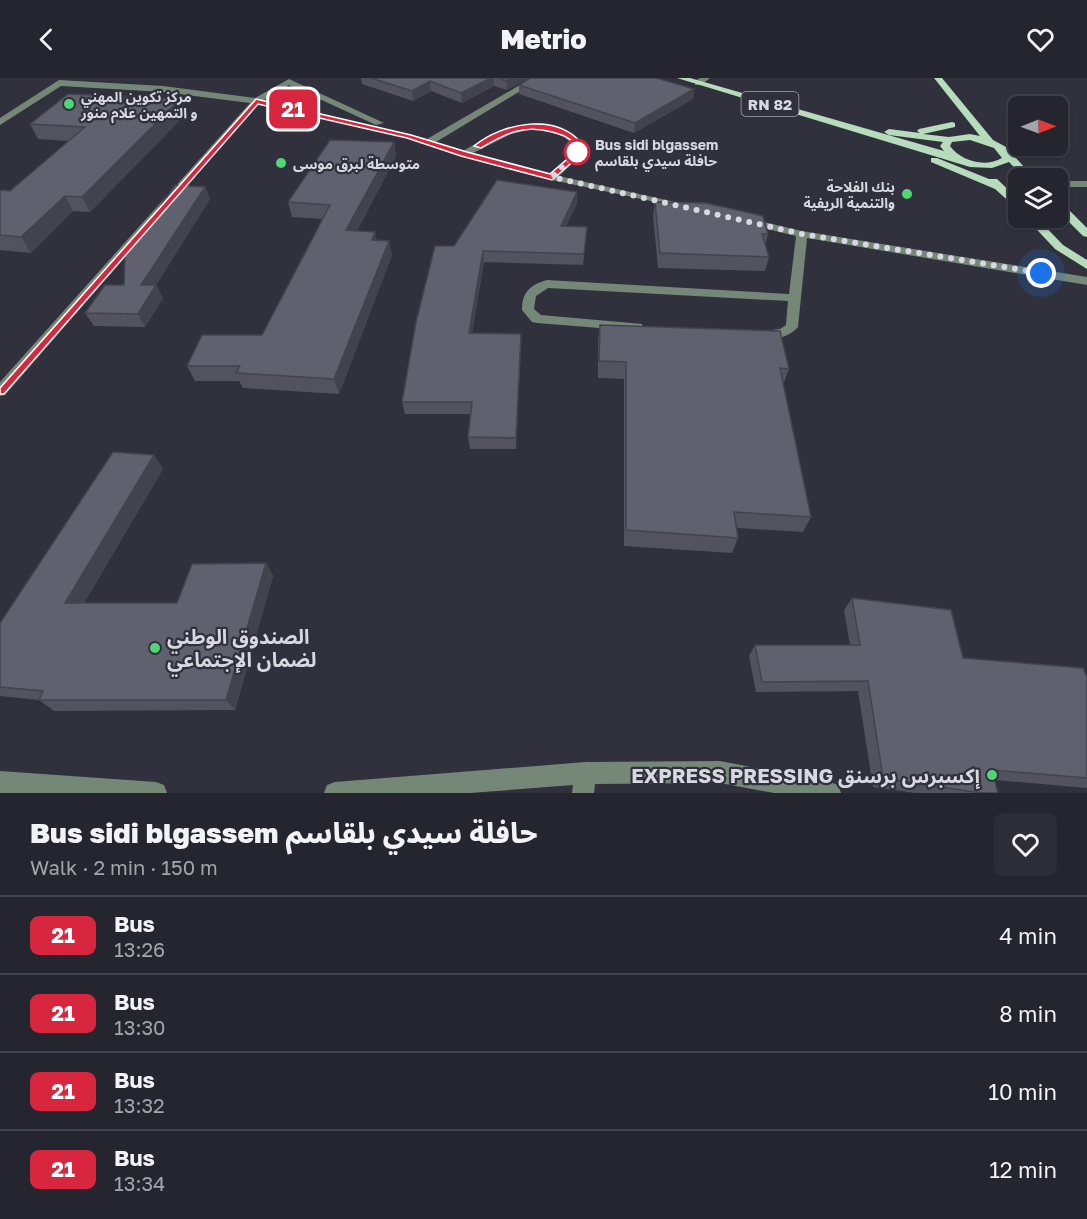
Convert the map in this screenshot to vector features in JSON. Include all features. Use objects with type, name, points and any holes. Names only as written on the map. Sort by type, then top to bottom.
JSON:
[{"type":"main road","name":"RN 82","points":[[681,78],[702,80],[859,129],[893,136],[961,160]]},
{"type":"main road","points":[[938,78],[990,142]]},
{"type":"main road","points":[[944,87],[952,125],[951,139],[945,146],[1008,195]]},
{"type":"main road","points":[[893,136],[952,125]]},
{"type":"main road","name":"RN 82","points":[[893,136],[951,139]]},
{"type":"main road","points":[[893,136],[1000,187]]},
{"type":"main road","points":[[951,139],[970,137],[990,142],[1003,150],[1019,168]]},
{"type":"main road","points":[[961,160],[996,164],[1006,159],[1006,154]]},
{"type":"main road","points":[[1068,216],[1087,234]]},
{"type":"main road","points":[[1041,228],[1059,247],[1087,265]]},
{"type":"street","points":[[428,142],[538,78]]},
{"type":"street","points":[[0,391],[256,101],[284,80],[409,136]]},
{"type":"street","points":[[0,122],[63,81],[163,88],[256,101],[409,136],[464,154],[552,177],[688,208]]},
{"type":"street","points":[[163,88],[172,83]]},
{"type":"street","points":[[464,154],[520,126],[554,128],[572,135],[580,145],[576,154],[552,177]]},
{"type":"street","points":[[1068,184],[1087,184]]},
{"type":"street","points":[[734,218],[802,234],[1087,281]]},
{"type":"street","points":[[752,336],[783,333],[792,327],[802,234]]},
{"type":"street","points":[[645,328],[537,319],[528,310],[528,297],[536,287],[547,284],[796,298]]},
{"type":"street","points":[[335,793],[584,783],[720,772],[830,793]]},
{"type":"street","points":[[0,782],[156,793]]},
{"type":"building","points":[[371,78],[491,78],[461,93],[430,81],[412,91]]},
{"type":"building","points":[[530,78],[656,78],[694,89],[635,123],[519,85]]},
{"type":"building","points":[[68,94],[180,99],[82,197],[65,196],[21,237],[0,235],[0,190],[10,191],[85,127],[30,124]]},
{"type":"building","points":[[330,140],[394,142],[346,230],[375,232],[372,240],[389,241],[334,379],[236,373],[240,366],[187,366],[202,335],[262,335],[330,205],[288,202]]},
{"type":"building","points":[[497,180],[577,192],[561,226],[587,227],[584,254],[483,251],[469,333],[521,334],[516,438],[468,437],[472,402],[402,402],[416,322],[435,246],[454,246]]},
{"type":"building","points":[[175,185],[205,187],[141,285],[156,285],[138,314],[85,313],[105,285],[124,285],[125,256]]},
{"type":"building","points":[[655,202],[706,203],[763,216],[768,234],[762,234],[769,257],[660,253]]},
{"type":"building","points":[[600,325],[780,331],[789,369],[780,368],[811,517],[734,512],[738,538],[626,530],[626,362],[599,361]]},
{"type":"building","points":[[113,452],[154,455],[65,603],[177,603],[192,564],[266,563],[226,700],[39,700],[43,691],[0,687],[0,623]]},
{"type":"building","points":[[852,598],[951,610],[963,658],[1083,668],[1087,677],[1087,778],[992,770],[998,793],[981,793],[883,778],[868,681],[762,682],[755,645],[860,645]]},
{"type":"bus line","name":"21","points":[[0,391],[256,101],[409,136],[464,154],[552,177],[576,154],[580,145],[572,135],[554,128],[520,126],[478,146]]},
{"type":"place","name":"مركز تكوين المهني و التمهين علام منور","points":[[69,104]]},
{"type":"place","name":"Bus sidi blgassem حافلة سيدي بلقاسم","points":[[577,152]]},
{"type":"place","name":"متوسطة لبرق موسى","points":[[281,163]]},
{"type":"place","name":"بنك الفلاحة والتنمية الريفية","points":[[907,194]]},
{"type":"place","name":"الصندوق الوطني لضمان الإجتماعي","points":[[155,648]]},
{"type":"place","name":"EXPRESS PRESSING إكسبرس برسنق","points":[[992,775]]},
{"type":"route","points":[[577,152],[552,177],[802,234],[1041,273]]}]
